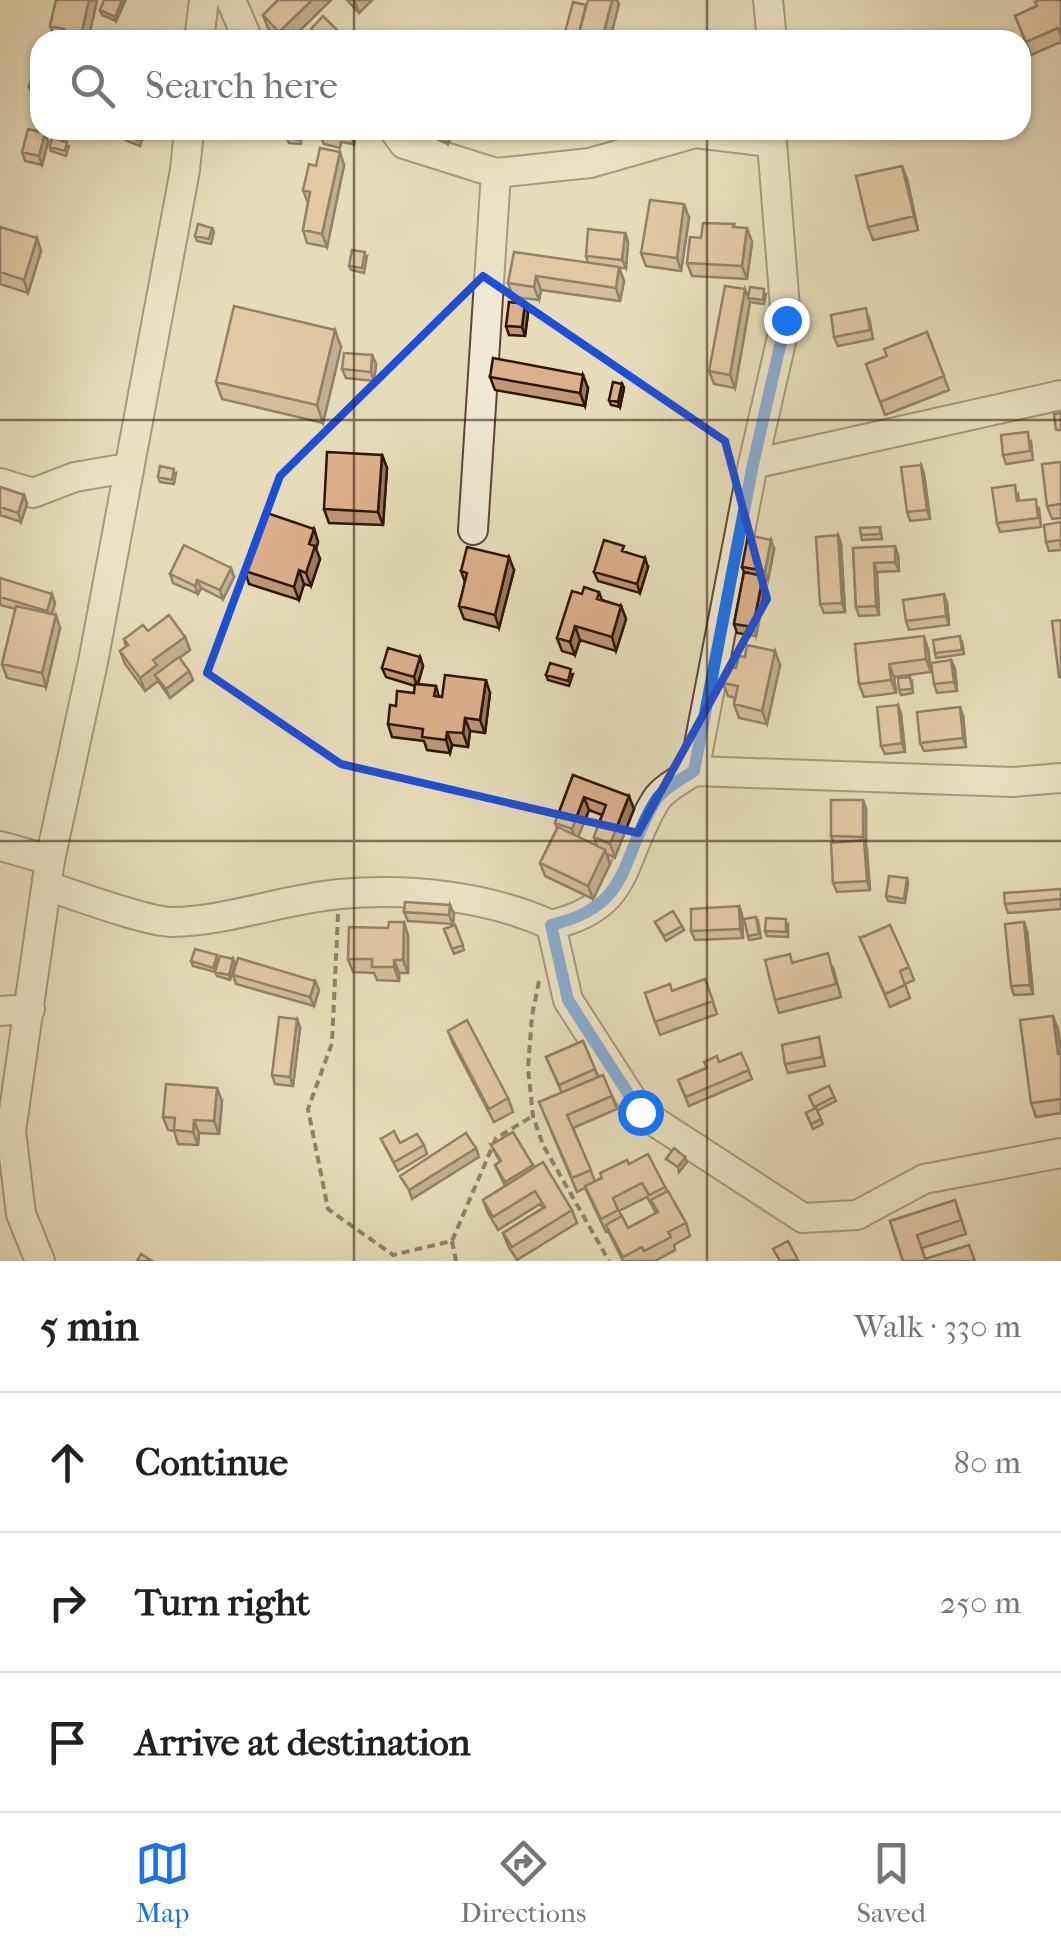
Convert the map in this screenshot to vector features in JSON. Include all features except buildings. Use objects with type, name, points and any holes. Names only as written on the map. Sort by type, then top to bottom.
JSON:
[{"type":"street","points":[[201,30],[204,0]]},
{"type":"street","points":[[231,0],[244,30]]},
{"type":"street","points":[[768,0],[771,30]]},
{"type":"street","points":[[40,1261],[21,1214],[11,1132],[48,873],[92,662],[188,140]]},
{"type":"street","points":[[401,140],[496,173],[590,163],[671,140]]},
{"type":"street","points":[[694,771],[753,464],[786,320],[771,140]]},
{"type":"street","points":[[473,530],[496,173]]},
{"type":"street","points":[[753,464],[1061,395]]},
{"type":"street","points":[[0,483],[33,493],[74,477],[128,468]]},
{"type":"street","points":[[0,846],[48,873],[167,922],[220,918],[338,894],[432,894],[522,912],[551,925],[578,918],[612,894],[658,796],[694,771],[1013,782],[1061,778]]},
{"type":"street","points":[[551,925],[568,1000],[640,1112],[803,1218],[857,1215],[924,1179],[1061,1153]]},
{"type":"street","points":[[0,1012],[30,1010]]},
{"type":"path","points":[[338,894],[332,1043],[308,1109],[328,1208],[393,1254],[452,1241]]},
{"type":"path","points":[[541,971],[528,1068],[534,1116],[543,1144],[609,1261]]},
{"type":"path","points":[[456,1261],[452,1241],[496,1138],[534,1116]]},
{"type":"highlighted area","points":[[483,276],[725,441],[767,599],[638,833],[341,764],[207,673],[280,476]]},
{"type":"route","points":[[640,1112],[568,1000],[551,925],[578,918],[612,894],[658,796],[694,771],[753,464],[786,320]]}]
